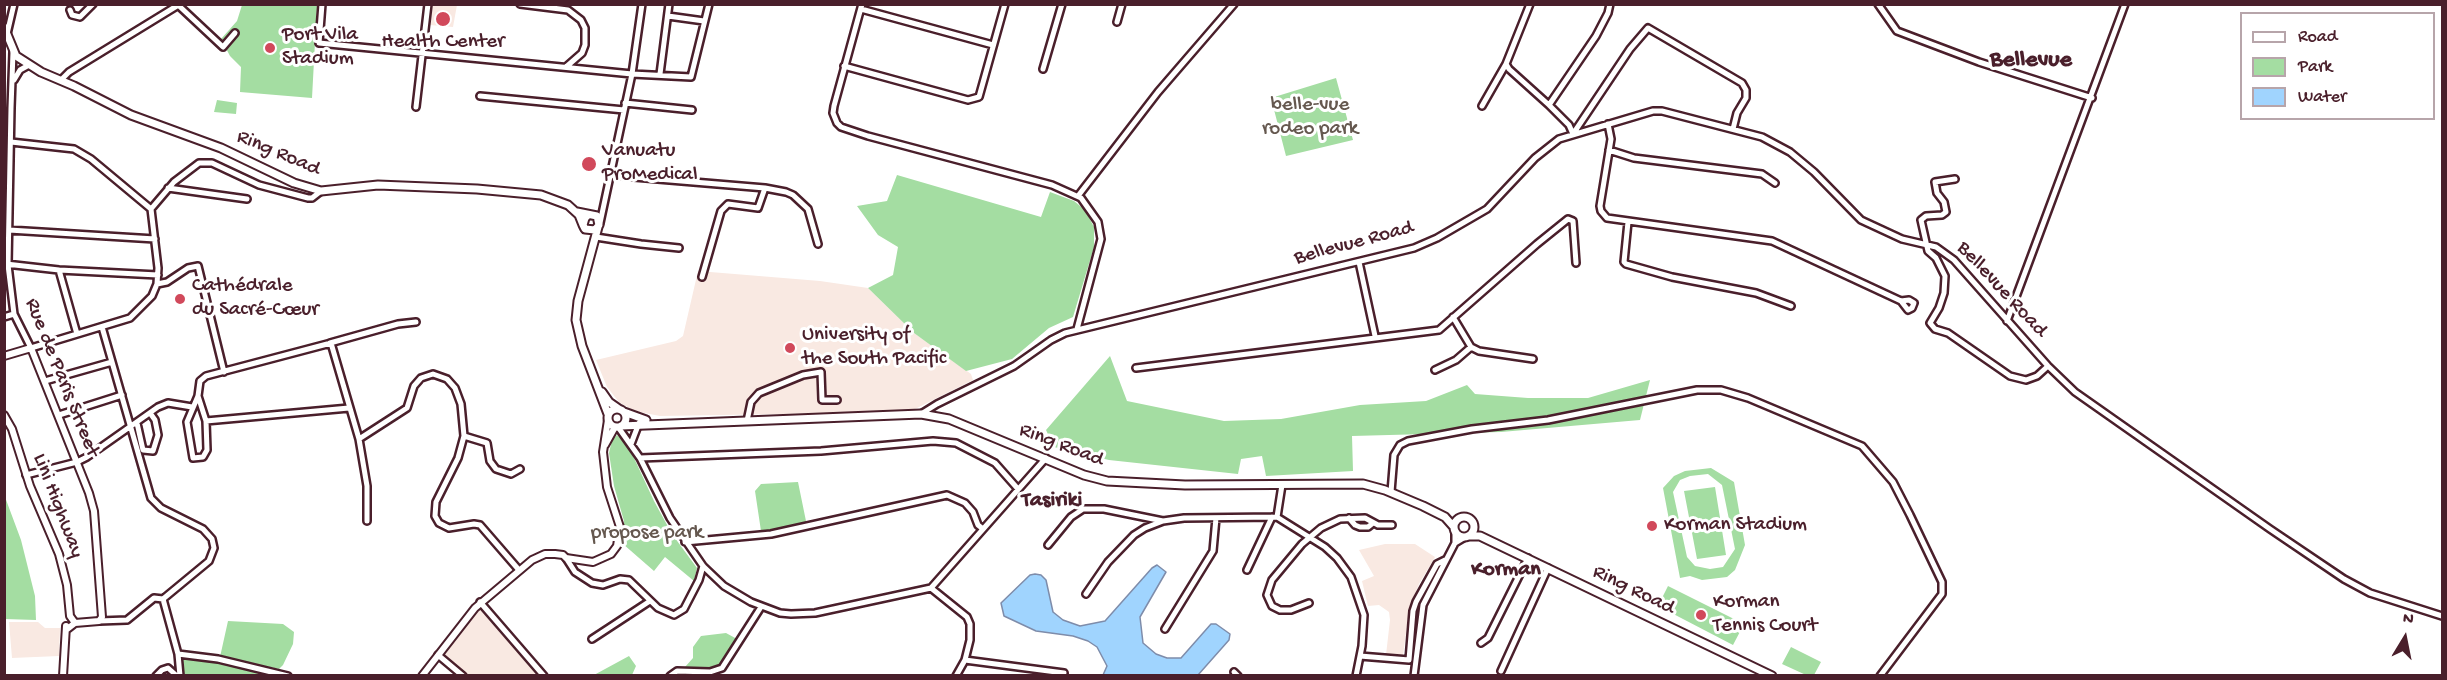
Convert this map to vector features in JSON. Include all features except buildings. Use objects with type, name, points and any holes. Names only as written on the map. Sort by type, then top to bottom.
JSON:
[{"type":"main road","name":"Ring Road","points":[[6,31],[16,56],[29,65],[131,115],[196,137],[294,183],[321,191],[378,185],[477,189],[541,195],[564,203],[574,211],[584,227],[590,245],[590,257]]},
{"type":"main road","name":"Ring Road","points":[[574,211],[589,215]]},
{"type":"main road","points":[[589,215],[597,216],[599,225],[592,231],[584,227],[585,218],[589,215]]},
{"type":"main road","name":"Ring Road","points":[[599,225],[578,301],[576,320],[582,346],[597,380],[608,417]]},
{"type":"main road","name":"Ring Road","points":[[597,385],[609,402],[631,417],[663,423]]},
{"type":"main road","points":[[612,410],[621,411],[625,420],[621,426],[608,417],[612,410]]},
{"type":"main road","name":"Ring Road","points":[[621,426],[639,423],[921,414],[949,419],[1084,475],[1112,482],[1363,484],[1391,492],[1445,517],[1459,519]]},
{"type":"main road","name":"Ring Road","points":[[1445,517],[1454,530]]},
{"type":"main road","points":[[1474,526],[1473,532],[1467,537],[1454,530],[1459,519],[1469,519],[1474,526],[1480,536]]},
{"type":"main road","name":"Ring Road","points":[[1467,537],[1480,536],[1769,675]]},
{"type":"street","points":[[6,31],[14,4]]},
{"type":"street","points":[[70,10],[72,15],[80,17],[93,4]]},
{"type":"street","points":[[322,4],[319,43],[632,74],[691,77],[709,4]]},
{"type":"street","points":[[416,107],[428,4]]},
{"type":"street","points":[[519,4],[558,6],[576,14],[585,28],[586,37],[582,53],[566,67]]},
{"type":"street","points":[[599,225],[632,74],[642,4]]},
{"type":"street","points":[[660,74],[669,4]]},
{"type":"street","points":[[844,66],[968,100],[979,98],[1005,4]]},
{"type":"street","points":[[1043,69],[1062,4]]},
{"type":"street","points":[[1118,22],[1122,4]]},
{"type":"street","points":[[1078,196],[1158,92],[1234,4]]},
{"type":"street","points":[[1482,106],[1506,64],[1530,4]]},
{"type":"street","points":[[1549,105],[1596,36],[1610,4]]},
{"type":"street","points":[[1878,4],[1897,31],[1979,62],[2092,98]]},
{"type":"street","points":[[2007,321],[2126,4]]},
{"type":"street","points":[[61,80],[73,70],[178,5],[223,46],[235,33]]},
{"type":"street","points":[[993,45],[861,7],[844,66],[833,113],[834,118],[841,127],[1052,184],[1078,196],[1087,205],[1101,232],[1098,252],[1077,329]]},
{"type":"street","points":[[668,16],[704,21]]},
{"type":"street","points":[[1573,134],[1630,49],[1648,28],[1742,83],[1746,90],[1746,98],[1737,113],[1733,129]]},
{"type":"street","name":"Rue de Paris Street","points":[[13,50],[9,230],[6,265],[14,314],[59,415],[94,511],[105,618]]},
{"type":"street","points":[[1506,64],[1569,125],[1573,134]]},
{"type":"street","points":[[13,82],[20,70],[29,65]]},
{"type":"street","points":[[70,84],[73,70]]},
{"type":"street","points":[[480,96],[624,110]]},
{"type":"street","points":[[625,103],[692,110]]},
{"type":"street","name":"Bellevue Road","points":[[921,414],[1014,366],[1051,340],[1077,329],[1414,248],[1486,209],[1546,147],[1573,134],[1653,111],[1662,111],[1762,137],[1790,152],[1814,172],[1861,220],[1902,239],[1927,244],[1942,250],[1954,260],[2048,366],[2075,392],[2344,579],[2370,593],[2442,616]]},
{"type":"street","points":[[1608,124],[1609,150],[1600,201],[1601,211],[1607,218],[1772,241],[1901,301]]},
{"type":"street","points":[[4,356],[130,318],[152,296],[158,285],[151,209],[91,159],[74,149],[11,142]]},
{"type":"street","points":[[1609,150],[1634,158],[1762,174],[1775,183]]},
{"type":"street","points":[[151,209],[168,188],[186,171],[199,163],[212,163],[244,179],[290,194],[312,198],[321,191]]},
{"type":"street","points":[[610,175],[765,188],[793,195],[808,209],[818,244]]},
{"type":"street","points":[[1955,179],[1935,182],[1937,193],[1944,202],[1946,212],[1942,215],[1923,217],[1920,225],[1928,251],[1936,258],[1945,276],[1942,300],[1930,323],[1935,329],[1948,333],[2010,376],[2026,380],[2037,376],[2048,366]]},
{"type":"street","points":[[168,188],[247,199]]},
{"type":"street","points":[[702,277],[721,211],[728,204],[758,208],[765,188]]},
{"type":"street","points":[[589,215],[600,208],[603,202]]},
{"type":"street","points":[[1136,368],[1315,346],[1375,336],[1439,330],[1568,219],[1573,220],[1576,263]]},
{"type":"street","points":[[1628,222],[1624,262],[1626,264],[1672,277],[1749,291],[1791,306]]},
{"type":"street","points":[[9,230],[155,239]]},
{"type":"street","points":[[596,237],[679,248]]},
{"type":"street","points":[[1359,262],[1375,336]]},
{"type":"street","points":[[6,265],[158,275]]},
{"type":"street","points":[[158,285],[167,282],[188,268],[198,266],[224,372]]},
{"type":"street","points":[[58,270],[77,334]]},
{"type":"street","points":[[4,317],[14,314]]},
{"type":"street","points":[[1453,318],[1471,347],[1479,351],[1533,359]]},
{"type":"street","points":[[198,396],[206,421],[206,455],[193,458],[187,422],[198,396],[202,378],[398,324],[416,322]]},
{"type":"street","points":[[66,630],[75,623],[105,618],[129,619],[154,598],[163,599],[208,561],[213,553],[213,543],[203,529],[161,508],[153,501],[102,327]]},
{"type":"street","points":[[329,343],[332,343],[359,439],[367,486],[367,521]]},
{"type":"street","points":[[1434,369],[1456,360],[1471,347]]},
{"type":"street","points":[[45,381],[112,362]]},
{"type":"street","points":[[747,421],[751,402],[759,393],[803,375],[821,372],[822,400],[837,400]]},
{"type":"street","points":[[359,439],[405,410],[416,383],[433,374],[447,379],[455,388],[463,415],[464,436],[458,458],[436,502],[435,516],[439,523],[449,528],[480,525],[519,570]]},
{"type":"street","points":[[1391,492],[1395,451],[1408,441],[1472,429],[1548,420],[1698,390],[1721,390],[1748,398],[1862,446],[1893,482],[1910,515],[1941,582],[1942,594],[1880,675]]},
{"type":"street","points":[[59,415],[122,395]]},
{"type":"street","points":[[26,475],[77,462],[107,445],[150,413],[168,403],[192,407]]},
{"type":"street","points":[[206,421],[349,408]]},
{"type":"street","points":[[137,423],[143,450],[153,451],[158,435],[155,420],[150,413]]},
{"type":"street","name":"Lini Highway","points":[[4,415],[12,429],[26,475],[59,554],[68,585],[69,610],[63,675]]},
{"type":"street","points":[[566,558],[593,562],[611,554],[617,546],[620,527],[607,487],[603,452],[608,417]]},
{"type":"street","points":[[631,444],[639,423]]},
{"type":"street","points":[[603,452],[621,426],[640,458],[657,497],[703,566],[724,586],[761,607],[790,614],[815,613],[931,588],[1046,458]]},
{"type":"street","points":[[464,436],[487,443],[490,461],[501,472],[512,474],[520,469]]},
{"type":"street","points":[[640,458],[821,451],[933,441],[956,444],[995,463],[1018,489]]},
{"type":"street","points":[[1247,570],[1275,517],[1282,484]]},
{"type":"street","points":[[685,542],[771,534],[947,495],[965,503],[983,529]]},
{"type":"street","points":[[1048,545],[1077,512],[1090,507],[1163,521],[1184,518],[1275,517],[1325,547],[1337,558],[1355,585],[1364,615],[1356,675]]},
{"type":"street","points":[[1165,629],[1213,551],[1216,518]]},
{"type":"street","points":[[1309,603],[1291,610],[1280,610],[1272,606],[1267,595],[1276,574],[1302,544],[1332,522],[1349,518],[1365,518],[1373,523],[1392,525]]},
{"type":"street","points":[[1086,594],[1098,574],[1134,536],[1163,521]]},
{"type":"street","points":[[1454,530],[1455,543]]},
{"type":"street","points":[[1414,675],[1411,638],[1413,611],[1455,543],[1467,537]]},
{"type":"street","points":[[422,675],[480,602],[532,560],[545,554],[563,555],[575,572],[592,583],[603,585],[624,578],[629,580],[650,601],[668,614],[680,613],[689,601],[703,566]]},
{"type":"street","points":[[1482,643],[1488,638],[1528,558]]},
{"type":"street","points":[[1501,670],[1548,568]]},
{"type":"street","points":[[931,588],[967,617],[970,630],[965,660],[956,675]]},
{"type":"street","points":[[1360,656],[1409,660],[1418,636],[1423,596]]},
{"type":"street","points":[[163,599],[178,654],[179,675]]},
{"type":"street","points":[[592,639],[650,601]]},
{"type":"street","points":[[480,602],[544,675]]},
{"type":"street","points":[[670,675],[677,670],[710,672],[722,668],[761,607]]},
{"type":"street","name":"Lini Highway","points":[[69,610],[75,623]]},
{"type":"street","points":[[1413,611],[1420,613]]},
{"type":"street","points":[[1412,624],[1419,625]]},
{"type":"street","points":[[1411,638],[1418,636]]},
{"type":"street","points":[[178,654],[218,659],[288,675]]},
{"type":"street","points":[[438,655],[463,675]]},
{"type":"street","points":[[965,660],[1064,673]]},
{"type":"street","points":[[156,675],[168,669],[179,675]]},
{"type":"shaded area","name":"Health Center","points":[[431,5],[457,5],[453,27],[430,25]]},
{"type":"shaded area","name":"University of the South Pacific","points":[[698,271],[820,281],[868,288],[914,333],[971,374],[973,380],[915,409],[845,413],[660,416],[634,411],[619,402],[607,387],[596,360],[676,341],[683,336]]},
{"type":"shaded area","points":[[1385,544],[1415,544],[1435,557],[1419,584],[1409,609],[1403,656],[1386,655],[1389,612],[1379,605],[1368,606],[1362,581],[1374,576],[1359,550]]},
{"type":"shaded area","points":[[480,602],[544,675],[463,675],[438,655]]},
{"type":"shaded area","points":[[9,622],[38,622],[45,628],[60,628],[59,656],[12,658]]},
{"type":"green space","name":"Port Vila Stadium","points":[[242,5],[317,5],[312,98],[240,92],[241,67],[230,56],[221,39],[237,21]]},
{"type":"green space","name":"belle-vue rodeo park","points":[[1336,78],[1353,140],[1286,156],[1271,98]]},
{"type":"green space","points":[[217,100],[237,103],[236,114],[214,112]]},
{"type":"green space","points":[[897,175],[1041,217],[1050,192],[1074,201],[1085,210],[1094,227],[1094,247],[1073,317],[1049,328],[1012,359],[966,371],[914,333],[868,288],[893,275],[898,247],[878,235],[857,206],[887,201]]},
{"type":"green space","points":[[1110,356],[1127,401],[1224,421],[1281,419],[1360,405],[1426,401],[1467,385],[1475,394],[1528,398],[1588,398],[1650,380],[1640,420],[1501,432],[1352,436],[1353,471],[1266,476],[1262,456],[1241,459],[1238,474],[1109,460],[1054,447],[1046,430]]},
{"type":"green space","name":"propose park","points":[[617,435],[628,445],[672,534],[697,568],[694,581],[665,557],[654,571],[623,544],[624,521],[614,486],[609,453],[612,440]]},
{"type":"green space","points":[[1711,468],[1734,482],[1745,545],[1735,570],[1727,577],[1702,580],[1690,576],[1680,578],[1663,488],[1674,476],[1685,471]],"holes":[[[1708,474],[1722,485],[1735,549],[1723,567],[1710,569],[1695,566],[1687,557],[1673,492],[1680,480],[1690,476]]]},
{"type":"green space","points":[[798,482],[807,526],[771,532],[761,531],[755,491],[761,484]]},
{"type":"green space","points":[[1715,487],[1726,555],[1697,559],[1684,491]]},
{"type":"green space","points":[[5,497],[21,540],[35,596],[36,620],[5,619]]},
{"type":"green space","name":"Korman Tennis Court","points":[[1668,586],[1744,624],[1733,645],[1658,606]]},
{"type":"green space","points":[[228,621],[283,624],[294,632],[293,644],[283,665],[279,669],[220,657]]},
{"type":"green space","points":[[726,633],[737,639],[722,660],[715,675],[677,676],[693,658],[693,647],[701,636]]},
{"type":"green space","points":[[1791,647],[1821,662],[1814,675],[1806,675],[1782,664]]},
{"type":"green space","points":[[186,656],[282,675],[183,675],[182,662]]},
{"type":"green space","points":[[629,656],[636,666],[632,675],[594,675]]},
{"type":"water","points":[[1157,565],[1166,572],[1140,617],[1143,643],[1156,654],[1167,658],[1181,658],[1211,624],[1216,624],[1230,634],[1229,640],[1198,675],[1103,675],[1107,666],[1097,647],[1088,641],[1073,636],[1036,631],[1004,616],[1001,603],[1030,575],[1035,574],[1041,575],[1046,580],[1053,612],[1063,620],[1080,626],[1105,621]]},
{"type":"place","name":"Health Center","points":[[443,19]]},
{"type":"place","name":"Port Vila Stadium","points":[[270,48]]},
{"type":"place","name":"Vanuatu ProMedical","points":[[589,164]]},
{"type":"place","name":"Cathédrale du Sacré-Cœur","points":[[180,299]]},
{"type":"place","name":"University of the South Pacific","points":[[790,348]]},
{"type":"place","name":"Korman Stadium","points":[[1652,526]]},
{"type":"place","name":"Korman Tennis Court","points":[[1701,615]]},
{"type":"district","name":"Bellevue","points":[[2031,61]]},
{"type":"district","name":"Tasiriki","points":[[1052,502]]},
{"type":"district","name":"Korman","points":[[1506,571]]}]
